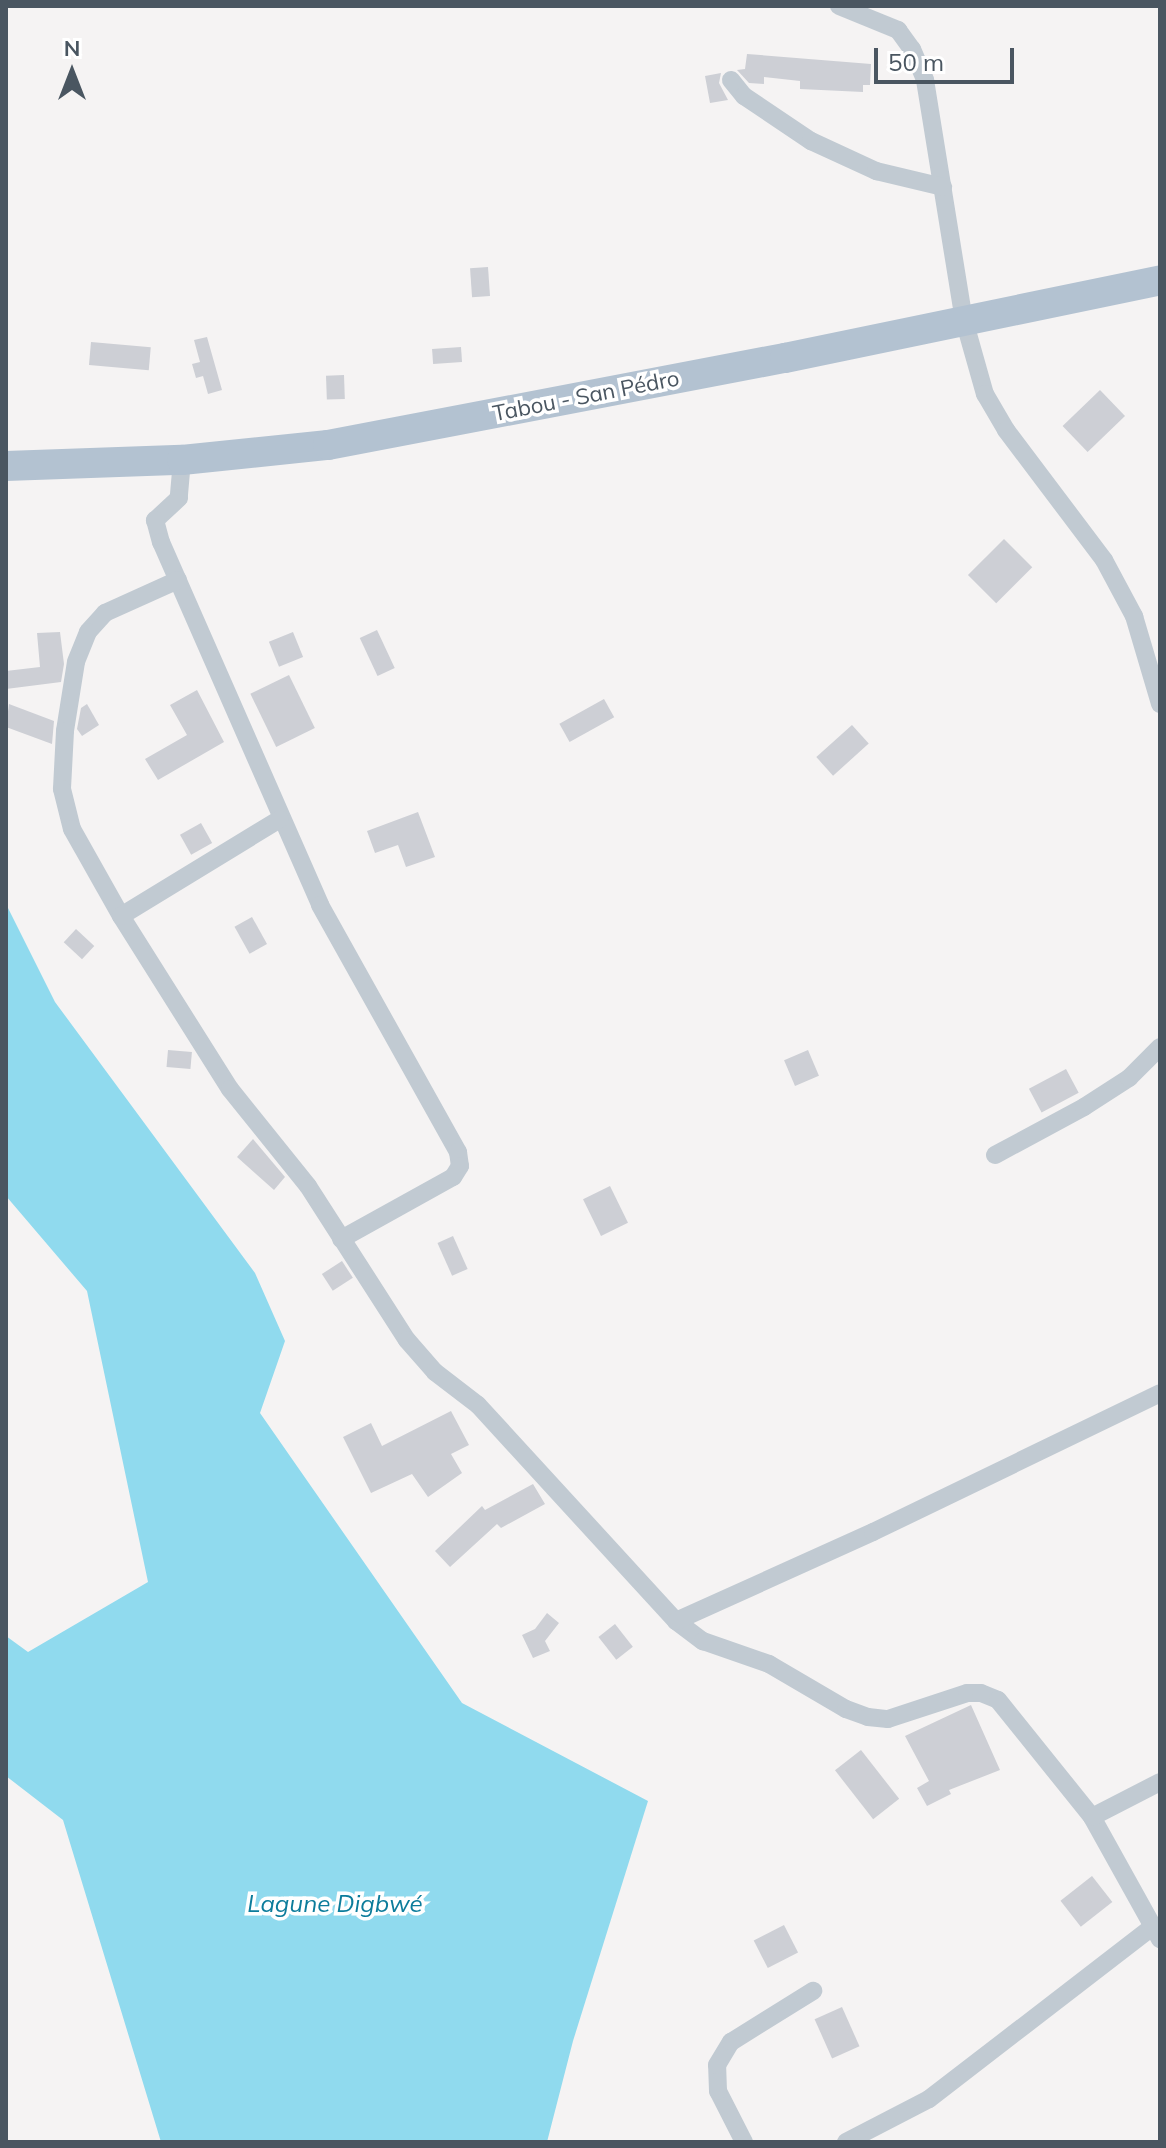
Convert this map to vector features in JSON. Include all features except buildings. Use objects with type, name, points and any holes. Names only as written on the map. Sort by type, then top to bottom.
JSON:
[{"type":"main road","name":"Tabou - San Pédro","points":[[6,466],[182,460],[328,445],[801,355],[1160,280]]},
{"type":"street","points":[[839,6],[898,30],[912,49],[925,80],[964,320],[985,394],[1006,430],[1088,536],[1134,616],[1160,704]]},
{"type":"street","points":[[731,80],[744,96],[811,141],[876,171],[943,187]]},
{"type":"street","points":[[182,460],[179,498],[155,520],[178,580],[320,905],[458,1152],[460,1166],[453,1177],[341,1239]]},
{"type":"street","points":[[178,580],[105,613],[88,632],[76,662],[65,731],[62,789],[72,829],[121,916],[230,1089],[308,1186],[407,1340],[435,1372],[478,1405],[676,1621],[703,1641],[769,1664],[846,1709],[868,1717],[888,1719],[967,1693],[981,1693],[998,1700],[1092,1817],[1157,1932],[929,2099],[846,2142]]},
{"type":"street","points":[[121,916],[280,819]]},
{"type":"street","points":[[995,1155],[1084,1107],[1129,1078],[1160,1047]]},
{"type":"street","points":[[676,1621],[873,1532],[1160,1393]]},
{"type":"street","points":[[1092,1817],[1160,1782]]},
{"type":"street","points":[[744,2142],[718,2091],[717,2065],[731,2042],[813,1991]]},
{"type":"water","name":"Lagune Digbwé","points":[[6,904],[55,1002],[255,1273],[285,1341],[260,1413],[462,1703],[648,1801],[573,2041],[547,2142],[161,2142],[63,1820],[6,1776],[6,1636],[28,1652],[148,1582],[87,1291],[6,1196]]}]
